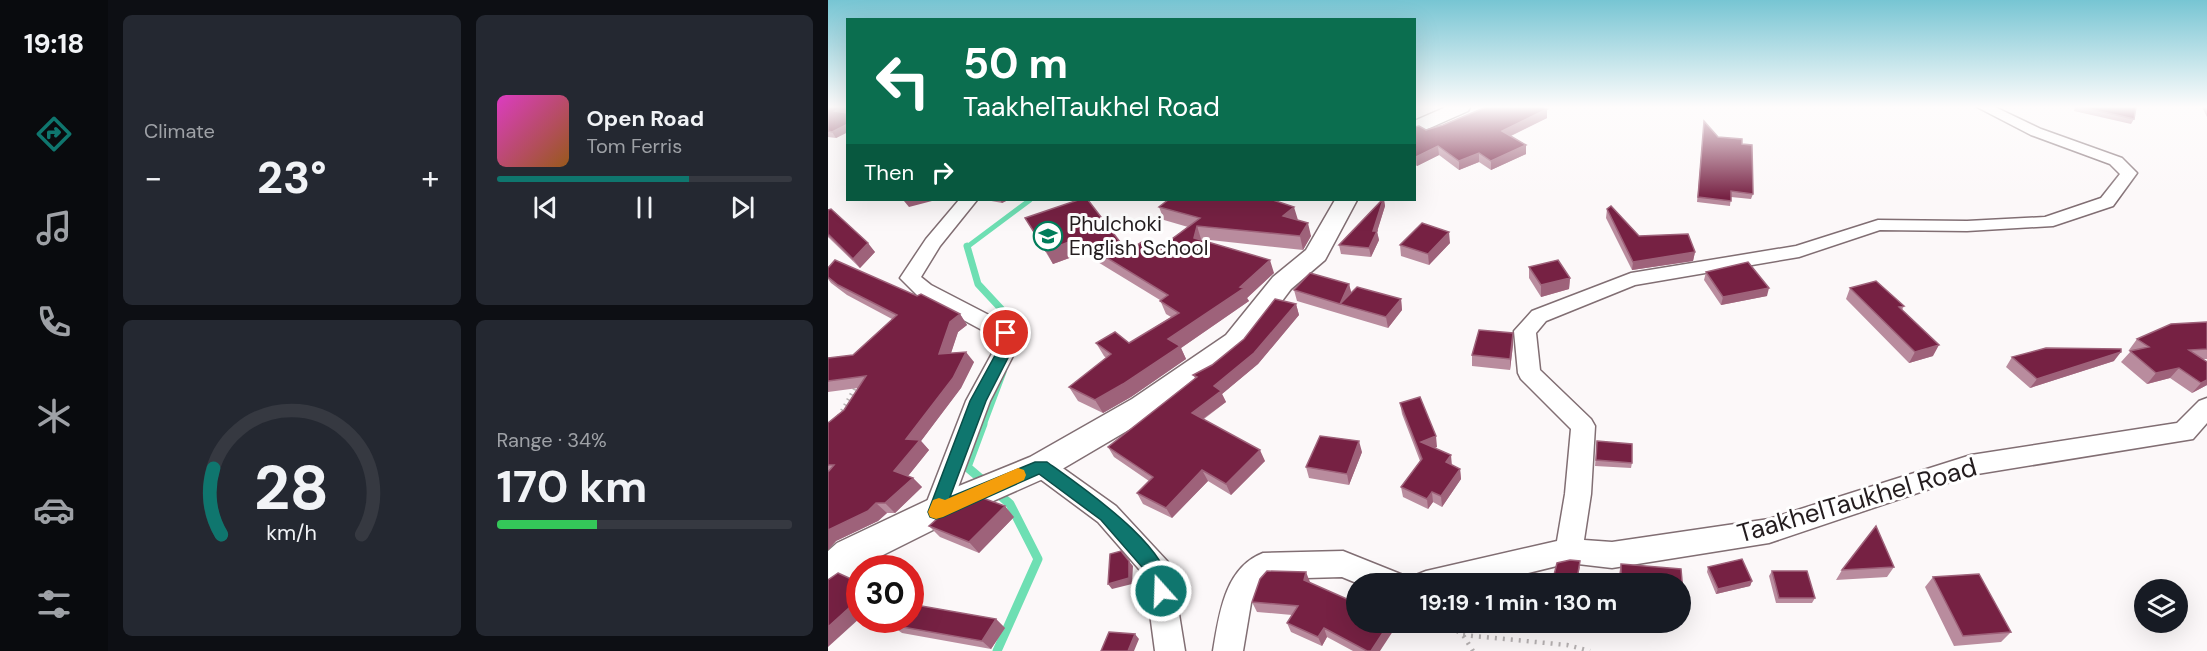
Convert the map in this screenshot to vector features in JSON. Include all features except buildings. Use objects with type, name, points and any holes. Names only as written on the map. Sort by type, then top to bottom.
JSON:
[{"type":"street","points":[[1569,551],[1583,426],[1529,373],[1524,331],[1539,316],[1630,279],[1799,251],[1878,225],[1967,226],[2047,222],[2107,202],[2129,173],[2115,161],[2051,137]]},
{"type":"street","points":[[949,506],[978,401],[1006,348],[1006,333],[924,290],[910,278],[933,243],[967,201]]},
{"type":"street","points":[[828,575],[850,554],[998,483],[1041,466],[1143,407],[1236,342],[1282,283],[1316,255],[1345,201]]},
{"type":"street","name":"TaakhelTaukhel Road","points":[[1474,573],[1569,551],[1612,555],[1769,531],[1971,465],[2184,432],[2207,407]]},
{"type":"street","points":[[1041,466],[1107,514],[1158,572],[1170,651]]},
{"type":"street","points":[[1228,651],[1237,598],[1263,566],[1343,564],[1365,573]]},
{"type":"path","points":[[834,424],[858,383]]},
{"type":"path","points":[[1459,633],[1473,651]]},
{"type":"path","points":[[1462,635],[1567,645],[1590,651]]},
{"type":"waterway","points":[[967,247],[1029,201]]},
{"type":"waterway","points":[[967,247],[978,284],[1018,327],[1014,339]]},
{"type":"waterway","points":[[983,425],[1003,372]]},
{"type":"waterway","points":[[983,424],[967,467],[987,484]]},
{"type":"waterway","points":[[995,491],[1010,504],[1038,559],[997,651]]},
{"type":"slow traffic","points":[[939,505],[936,512],[1018,475]]},
{"type":"place","name":"Phulchoki English School","points":[[1048,236]]},
{"type":"route","points":[[1006,333],[1006,348],[978,401],[936,512],[1041,466],[1107,514],[1158,572],[1161,591]]}]
